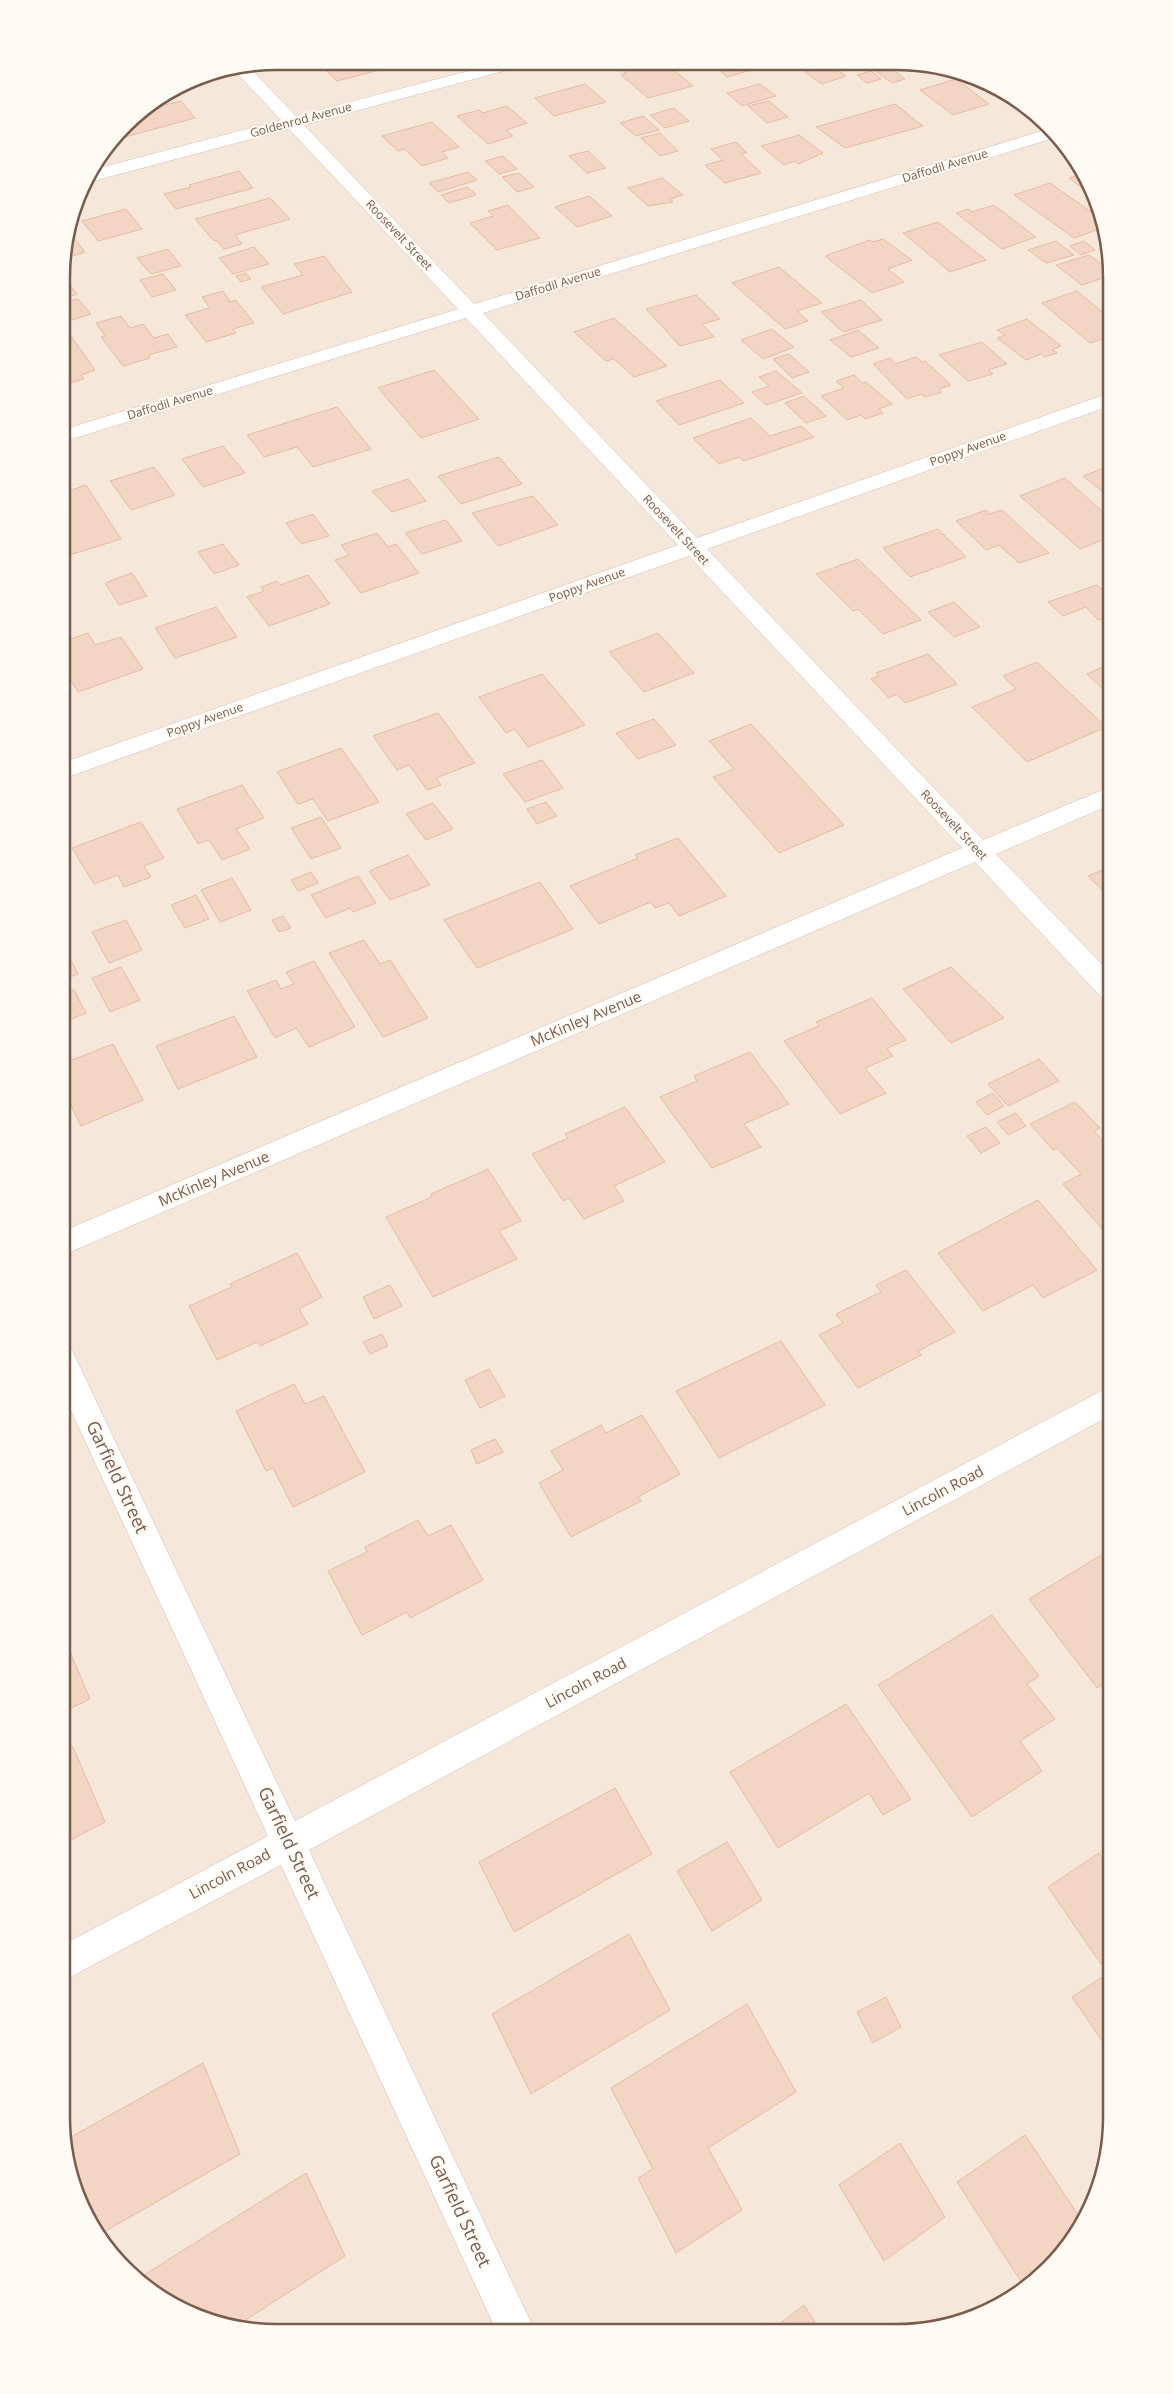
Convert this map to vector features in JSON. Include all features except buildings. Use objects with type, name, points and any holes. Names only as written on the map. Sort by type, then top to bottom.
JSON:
[{"type":"street","name":"Goldenrod Avenue","points":[[97,174],[489,70]]},
{"type":"street","name":"Roosevelt Street","points":[[245,73],[1103,983]]},
{"type":"street","name":"Daffodil Avenue","points":[[70,434],[1047,135]]},
{"type":"street","name":"Poppy Avenue","points":[[70,769],[1103,401]]},
{"type":"street","name":"McKinley Avenue","points":[[70,1242],[1103,798]]},
{"type":"street","name":"Garfield Street","points":[[70,1374],[513,2324]]},
{"type":"street","name":"Lincoln Road","points":[[70,1960],[1103,1405]]},
{"type":"shaded area","points":[[263,70],[910,70],[937,74],[963,81],[988,91],[1033,121],[1052,140],[1068,162],[1082,185],[1092,210],[1099,236],[1103,263],[1103,2131],[1096,2171],[1082,2209],[1052,2254],[1033,2273],[1011,2289],[988,2303],[963,2313],[937,2320],[910,2324],[263,2324],[223,2317],[185,2303],[140,2273],[121,2254],[105,2232],[91,2209],[81,2184],[74,2158],[70,2131],[70,263],[77,223],[91,185],[121,140],[140,121],[185,91],[223,77]]}]
